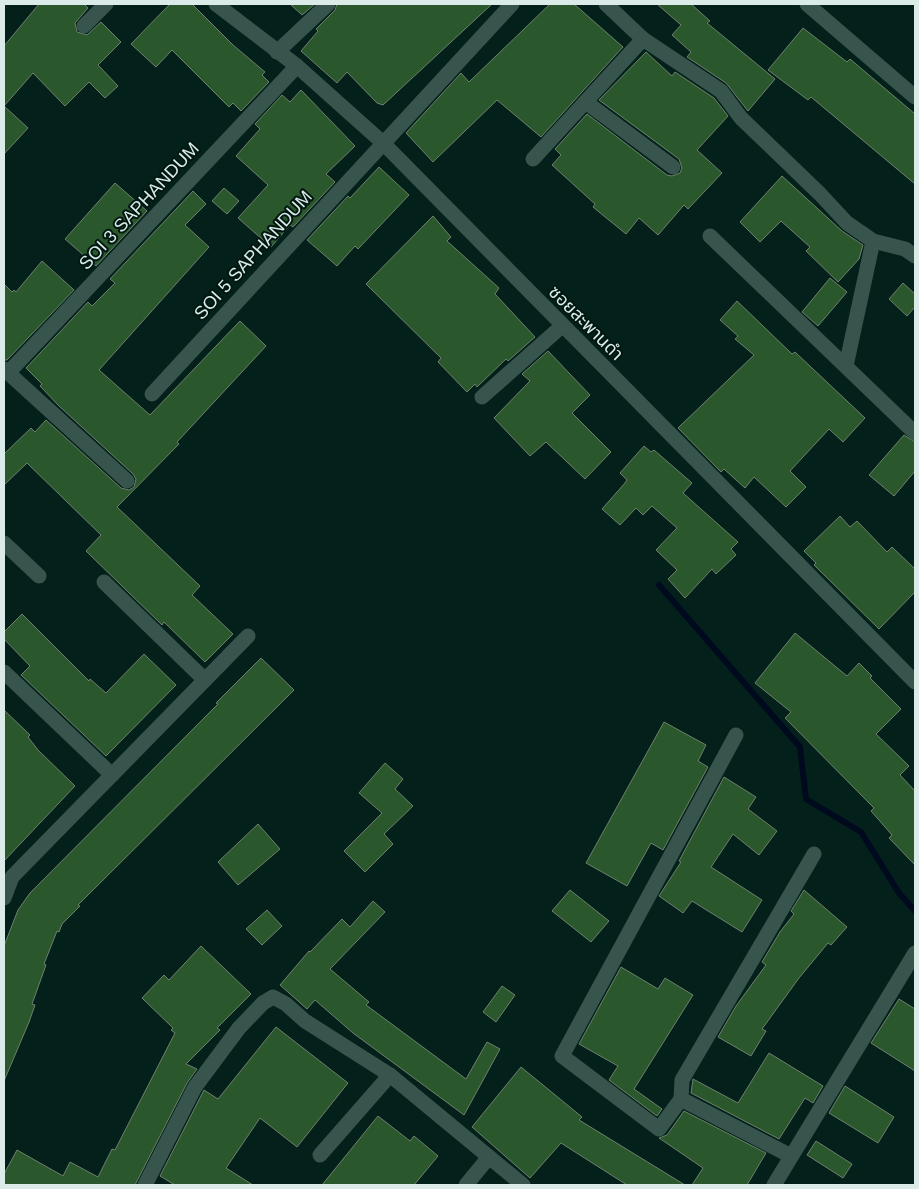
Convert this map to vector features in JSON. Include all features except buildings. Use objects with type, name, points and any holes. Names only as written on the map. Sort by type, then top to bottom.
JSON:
[{"type":"street","points":[[84,26],[106,4]]},
{"type":"street","name":"ซอยสะพานดำ","points":[[216,4],[297,66],[382,142],[915,682]]},
{"type":"street","points":[[277,52],[328,4]]},
{"type":"street","name":"SOI 5 SAPHANDUM","points":[[152,394],[382,142],[512,4]]},
{"type":"street","points":[[606,4],[643,39],[721,91],[741,118],[820,194],[846,223],[873,241],[905,249],[915,256]]},
{"type":"street","points":[[807,4],[915,97]]},
{"type":"street","points":[[533,159],[587,103],[643,39]]},
{"type":"street","name":"SOI 3 SAPHANDUM","points":[[6,371],[297,66]]},
{"type":"street","points":[[587,103],[673,167]]},
{"type":"street","points":[[710,236],[915,433]]},
{"type":"street","points":[[846,366],[873,241]]},
{"type":"street","points":[[482,397],[562,326]]},
{"type":"street","points":[[6,371],[127,482]]},
{"type":"street","points":[[4,543],[39,576]]},
{"type":"street","points":[[104,582],[205,680]]},
{"type":"street","points":[[4,898],[8,872],[112,775],[248,636]]},
{"type":"street","points":[[4,672],[112,775]]},
{"type":"street","points":[[736,735],[562,1056],[658,1129],[681,1099],[682,1080],[814,854]]},
{"type":"street","points":[[774,1185],[915,953]]},
{"type":"street","points":[[144,1185],[195,1087],[239,1028],[263,1003],[273,997],[286,1004],[305,1021],[390,1076],[523,1185]]},
{"type":"street","points":[[320,1155],[390,1076]]},
{"type":"street","points":[[681,1099],[791,1156]]},
{"type":"street","points":[[466,1185],[489,1157]]},
{"type":"waterway","points":[[659,585],[800,747],[806,799],[861,832],[899,893],[915,911]]}]
